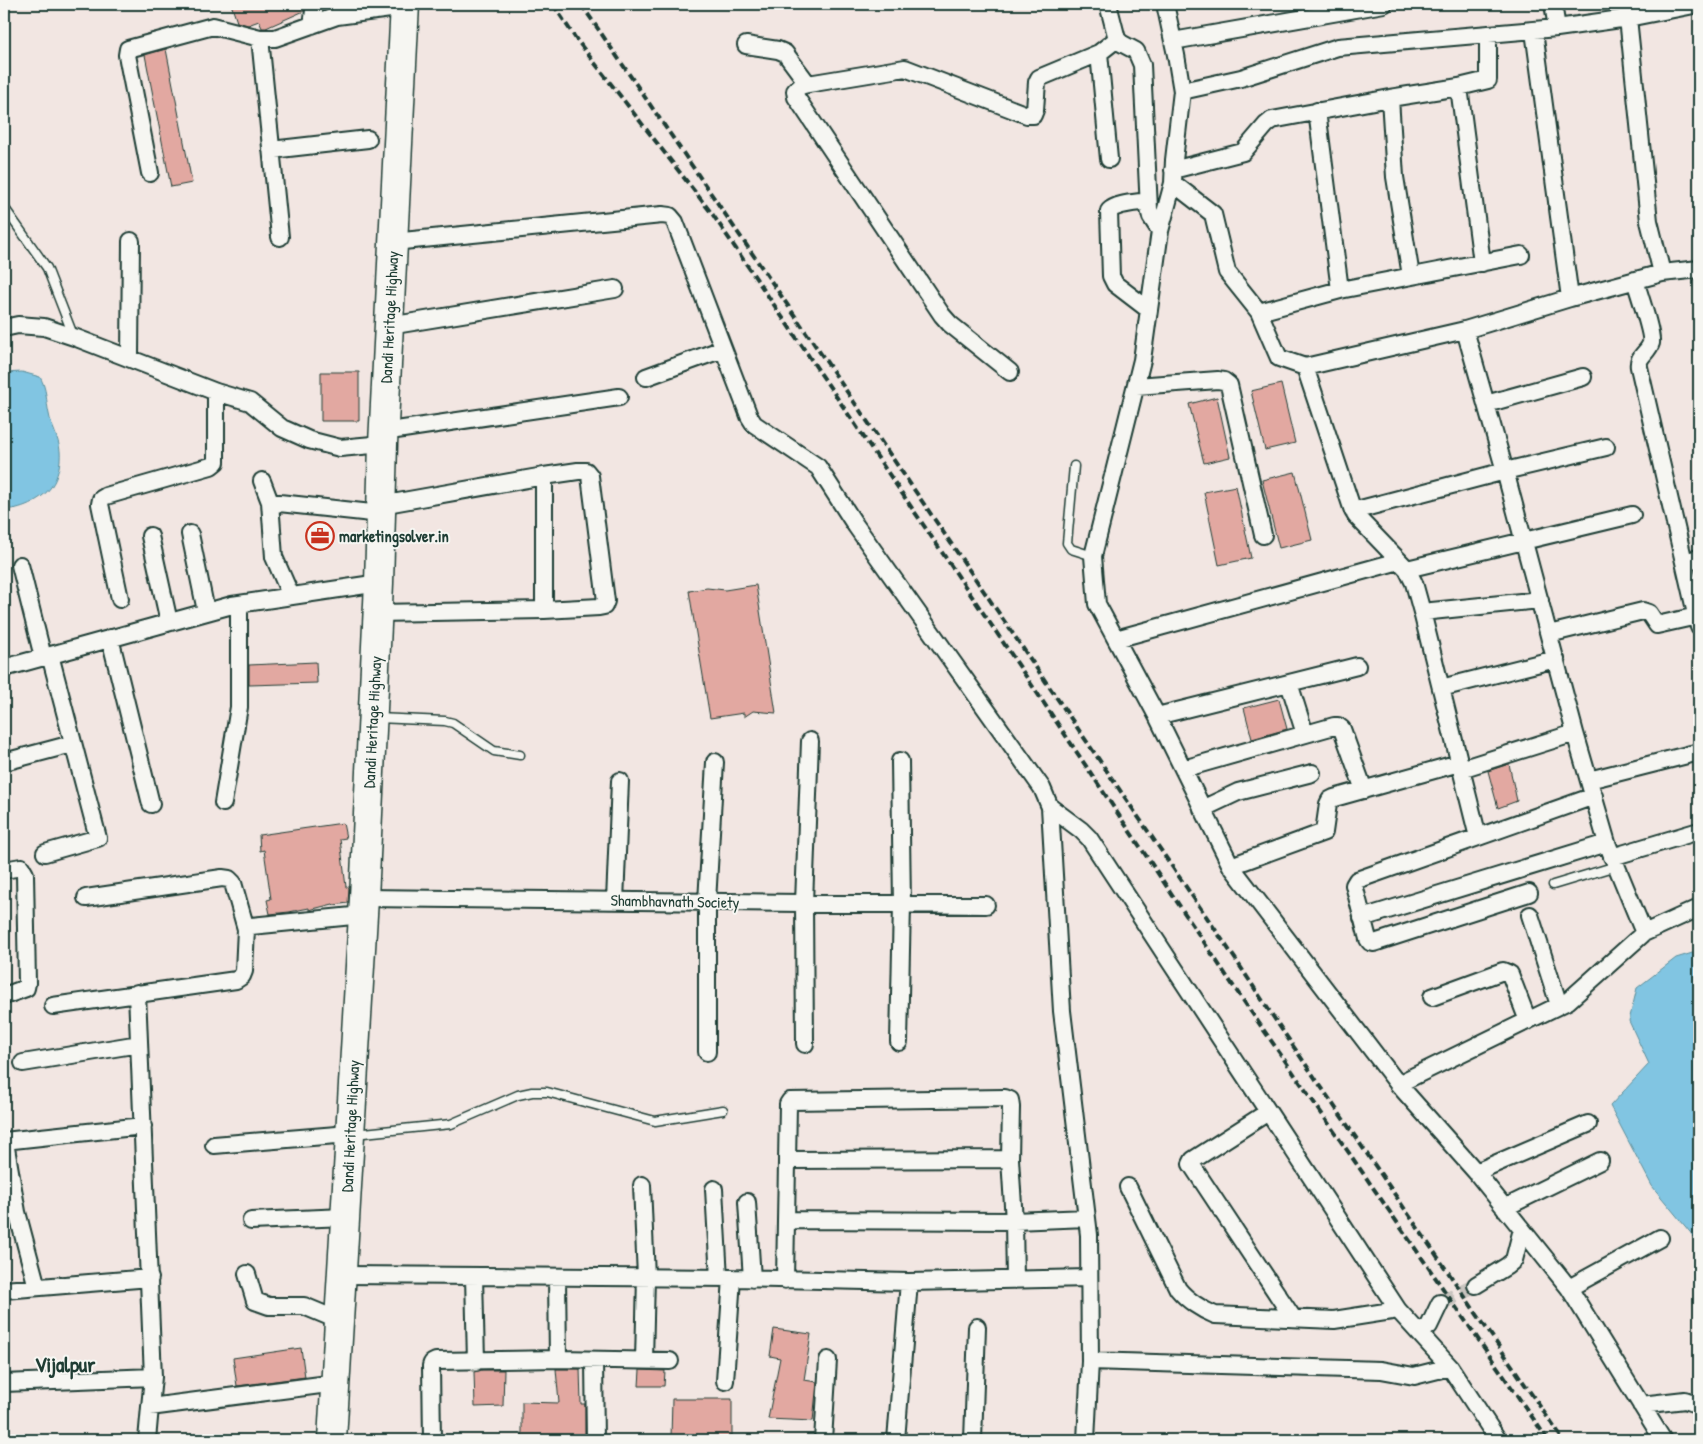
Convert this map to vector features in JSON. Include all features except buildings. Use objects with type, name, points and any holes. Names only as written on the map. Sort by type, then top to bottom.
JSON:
[{"type":"highway","name":"Dandi Heritage Highway","points":[[332,1440],[363,906],[379,583],[383,438],[406,5]]},
{"type":"street","points":[[312,25],[315,4]]},
{"type":"street","points":[[1108,4],[1117,40],[1136,51],[1142,65],[1148,201],[1151,217],[1160,231]]},
{"type":"street","points":[[1165,4],[1182,91],[1173,177],[1160,231],[1142,360],[1093,556],[1097,604],[1157,716],[1231,866],[1398,1084],[1476,1172],[1569,1288],[1663,1440]]},
{"type":"street","points":[[1173,41],[1384,4]]},
{"type":"street","points":[[1553,4],[1557,28]]},
{"type":"street","points":[[1182,91],[1241,78],[1338,47],[1557,28],[1635,12],[1699,4]]},
{"type":"street","points":[[150,173],[126,55],[128,49],[213,26],[260,38],[275,38],[347,14],[406,5]]},
{"type":"street","points":[[1635,12],[1649,221],[1662,273]]},
{"type":"street","points":[[1534,30],[1570,298]]},
{"type":"street","points":[[1173,177],[1246,150],[1272,120],[1459,87],[1488,80],[1490,76],[1488,34]]},
{"type":"street","points":[[260,38],[280,237]]},
{"type":"street","points":[[1010,372],[950,324],[942,315],[796,97],[795,91],[800,86],[808,84],[905,68],[1027,115],[1033,115],[1039,78],[1100,53],[1117,40]]},
{"type":"street","points":[[746,45],[778,50],[785,53],[808,84]]},
{"type":"street","points":[[1100,53],[1109,159]]},
{"type":"street","points":[[1459,87],[1482,262]]},
{"type":"street","points":[[1390,98],[1395,177],[1411,276]]},
{"type":"street","points":[[1318,111],[1340,290]]},
{"type":"street","points":[[270,150],[368,139]]},
{"type":"street","points":[[1173,177],[1213,214],[1227,272],[1259,312],[1278,358],[1305,367],[1465,330],[1570,298],[1662,273],[1699,268]]},
{"type":"street","points":[[1148,201],[1112,208],[1109,212],[1111,276],[1115,284],[1149,310]]},
{"type":"street","points":[[393,242],[662,215],[670,216],[675,222],[749,416],[754,424],[818,467],[856,526],[1042,788],[1050,807],[1062,1004],[1089,1235],[1090,1361],[1086,1440]]},
{"type":"street","points":[[130,358],[131,241]]},
{"type":"street","points":[[1259,312],[1340,290],[1521,255]]},
{"type":"street","points":[[1549,634],[1643,611],[1649,613],[1657,625],[1698,622],[1692,560],[1639,367],[1640,358],[1648,347],[1651,337],[1635,280]]},
{"type":"street","points":[[389,326],[615,290]]},
{"type":"street","points":[[4,328],[18,325],[44,327],[74,337],[216,392],[250,402],[282,428],[309,440],[340,448],[383,438],[619,397]]},
{"type":"street","points":[[1465,330],[1525,542],[1575,733],[1611,856],[1644,934]]},
{"type":"street","points":[[646,377],[723,349]]},
{"type":"street","points":[[1305,367],[1353,511],[1403,565],[1414,583],[1478,836]]},
{"type":"street","points":[[1486,404],[1583,377]]},
{"type":"street","points":[[1136,386],[1218,380],[1224,381],[1228,385],[1264,535]]},
{"type":"street","points":[[120,599],[100,504],[101,498],[212,466],[216,462],[216,392]]},
{"type":"street","points":[[1353,511],[1505,471],[1606,447]]},
{"type":"street","points":[[270,502],[381,509],[578,470],[586,471],[590,476],[606,601],[604,606],[544,610],[377,613]]},
{"type":"street","points":[[544,476],[544,610]]},
{"type":"street","points":[[262,481],[270,502],[274,556],[290,596]]},
{"type":"street","points":[[1116,639],[1403,565],[1525,542],[1632,515]]},
{"type":"street","points":[[190,534],[206,611]]},
{"type":"street","points":[[150,536],[168,622]]},
{"type":"street","points":[[20,564],[98,838],[45,854]]},
{"type":"street","points":[[4,668],[206,611],[238,604],[379,583]]},
{"type":"street","points":[[1422,612],[1540,600]]},
{"type":"street","points":[[223,803],[239,707],[238,604]]},
{"type":"street","points":[[110,638],[151,804]]},
{"type":"street","points":[[1441,688],[1556,659]]},
{"type":"street","points":[[1157,716],[1357,666]]},
{"type":"street","points":[[1289,683],[1305,734]]},
{"type":"street","points":[[1183,769],[1338,726],[1342,729],[1364,790]]},
{"type":"street","points":[[1231,866],[1324,832],[1330,800],[1575,733]]},
{"type":"street","points":[[805,1044],[804,903],[810,741]]},
{"type":"street","points":[[4,762],[72,744]]},
{"type":"street","points":[[1529,893],[1374,943],[1368,939],[1354,885],[1357,880],[1478,836],[1592,788],[1699,752]]},
{"type":"street","points":[[899,1042],[902,904],[900,761]]},
{"type":"street","points":[[707,1052],[707,902],[715,762]]},
{"type":"street","points":[[1202,809],[1238,792],[1312,773]]},
{"type":"street","points":[[615,901],[620,781]]},
{"type":"street","points":[[1050,807],[1089,838],[1398,1310],[1450,1367],[1498,1440]]},
{"type":"street","points":[[1362,918],[1611,856],[1699,831]]},
{"type":"street","points":[[4,870],[21,867],[25,874],[27,983],[26,988],[22,991],[4,996]]},
{"type":"street","points":[[53,1006],[236,980],[242,976],[244,971],[246,928],[233,883],[229,879],[222,878],[86,898]]},
{"type":"street","name":"Shambhavnath Society","points":[[246,928],[363,906],[615,901],[986,905]]},
{"type":"street","points":[[1398,1084],[1559,1005],[1574,996],[1644,934],[1699,908]]},
{"type":"street","points":[[1530,915],[1559,1005]]},
{"type":"street","points":[[1432,997],[1507,971],[1510,974],[1528,1021]]},
{"type":"street","points":[[137,993],[153,1377],[147,1440]]},
{"type":"street","points":[[22,1063],[139,1044]]},
{"type":"street","points":[[785,1280],[788,1104],[794,1100],[1005,1098],[1010,1100],[1011,1107],[1010,1159],[1015,1280]]},
{"type":"street","points":[[1268,1112],[1193,1160],[1191,1164],[1293,1318]]},
{"type":"street","points":[[1476,1172],[1588,1124]]},
{"type":"street","points":[[37,1288],[10,1212],[5,1141],[143,1126]]},
{"type":"street","points":[[214,1145],[350,1134]]},
{"type":"street","points":[[787,1160],[1010,1159]]},
{"type":"street","points":[[1504,1208],[1600,1161]]},
{"type":"street","points":[[642,1185],[646,1277],[644,1360]]},
{"type":"street","points":[[1128,1187],[1178,1289],[1183,1295],[1207,1312],[1215,1315],[1334,1320],[1398,1310]]},
{"type":"street","points":[[714,1189],[726,1278],[725,1381]]},
{"type":"street","points":[[747,1202],[752,1279]]},
{"type":"street","points":[[251,1221],[346,1218]]},
{"type":"street","points":[[786,1220],[1014,1221],[1087,1218]]},
{"type":"street","points":[[1476,1285],[1514,1260],[1522,1229]]},
{"type":"street","points":[[1569,1288],[1660,1238]]},
{"type":"street","points":[[247,1274],[255,1302],[269,1306],[304,1306],[340,1321]]},
{"type":"street","points":[[342,1275],[646,1277],[909,1282],[1089,1278]]},
{"type":"street","points":[[474,1276],[476,1362]]},
{"type":"street","points":[[557,1276],[558,1359]]},
{"type":"street","points":[[4,1290],[150,1278]]},
{"type":"street","points":[[896,1440],[909,1282]]},
{"type":"street","points":[[1419,1333],[1430,1326],[1440,1303]]},
{"type":"street","points":[[974,1440],[977,1327]]},
{"type":"street","points":[[432,1440],[431,1366],[436,1361],[476,1362],[558,1359],[670,1361]]},
{"type":"street","points":[[594,1360],[595,1440]]},
{"type":"street","points":[[822,1440],[828,1360]]},
{"type":"street","points":[[1090,1361],[1381,1370],[1414,1376],[1450,1367]]},
{"type":"street","points":[[4,1383],[153,1377]]},
{"type":"street","points":[[150,1407],[336,1384]]},
{"type":"street","points":[[1641,1405],[1685,1400],[1699,1405]]},
{"type":"street","points":[[818,1440],[827,1440]]},
{"type":"lane","points":[[6,210],[47,268],[74,337]]},
{"type":"lane","points":[[1074,466],[1067,543],[1071,549],[1093,556]]},
{"type":"lane","points":[[372,718],[445,721],[452,723],[494,751],[520,755]]},
{"type":"lane","points":[[1553,885],[1611,856]]},
{"type":"lane","points":[[350,1134],[452,1124],[518,1095],[532,1092],[547,1092],[655,1121],[723,1110]]},
{"type":"water","points":[[22,372],[40,377],[42,382],[50,419],[59,446],[59,465],[53,483],[42,496],[23,506],[4,509],[4,373]]},
{"type":"water","points":[[1699,951],[1699,1243],[1652,1186],[1610,1106],[1649,1064],[1629,1021],[1637,988],[1676,958]]},
{"type":"tunnel","points":[[1440,1303],[1476,1285]]},
{"type":"railway","points":[[553,4],[576,39],[713,215],[1236,990],[1548,1440]]},
{"type":"railway","points":[[581,4],[1563,1440]]},
{"type":"place","name":"marketingsolver.in","points":[[320,536]]},
{"type":"district","name":"Vijalpur","points":[[65,1364]]}]
